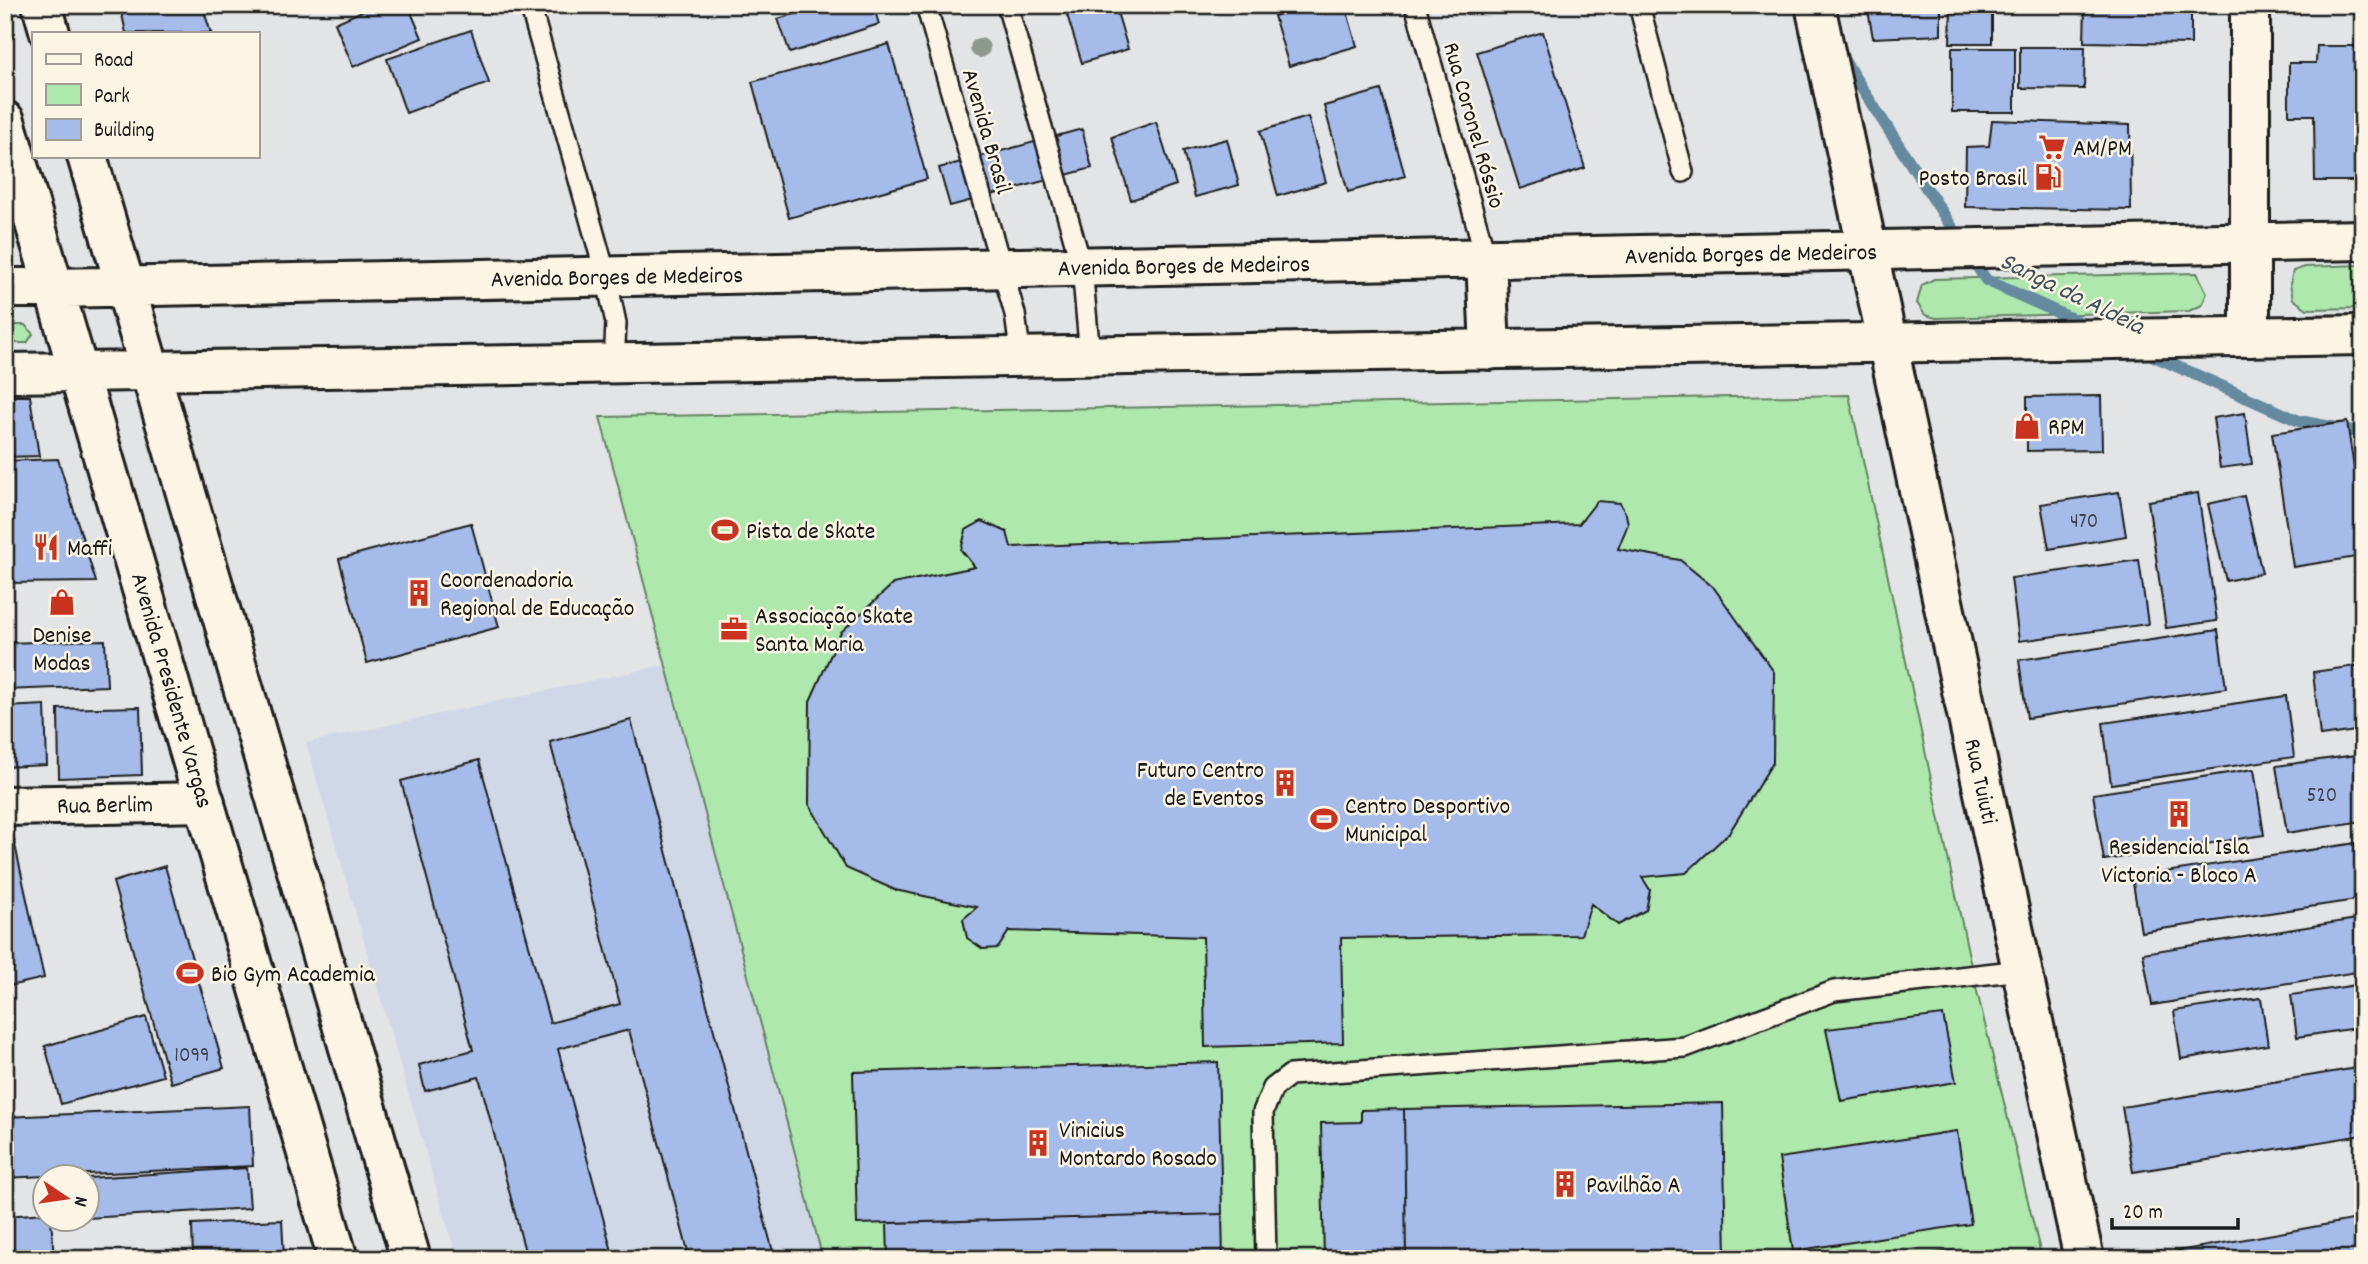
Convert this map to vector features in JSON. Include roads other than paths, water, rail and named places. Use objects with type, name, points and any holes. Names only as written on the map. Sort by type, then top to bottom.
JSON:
[{"type":"main road","points":[[42,5],[50,32]]},
{"type":"main road","name":"Rua Tuiuti","points":[[1815,5],[2084,1259]]},
{"type":"main road","points":[[2250,5],[2250,337]]},
{"type":"main road","name":"Avenida Presidente Vargas","points":[[5,121],[338,1259]]},
{"type":"main road","points":[[87,158],[152,372],[411,1259]]},
{"type":"main road","name":"Avenida Borges de Medeiros","points":[[5,288],[1003,270],[2363,240]]},
{"type":"main road","points":[[1486,258],[1490,350]]},
{"type":"main road","points":[[5,373],[2363,335]]},
{"type":"main road","name":"Rua Berlim","points":[[5,806],[205,802]]},
{"type":"lane","points":[[530,5],[606,276],[615,323],[614,365]]},
{"type":"lane","name":"Avenida Brasil","points":[[926,5],[1015,314],[1021,358]]},
{"type":"lane","points":[[1007,5],[1082,267],[1090,356]]},
{"type":"lane","name":"Rua Coronel Róssio","points":[[1415,5],[1486,258]]},
{"type":"lane","points":[[1639,5],[1683,172]]},
{"type":"lane","points":[[1266,1259],[1263,1112],[1273,1088],[1290,1075],[1685,1046],[1834,992],[2022,970]]},
{"type":"waterway","name":"Sanga da Aldeia","points":[[1839,53],[1986,280],[2090,327]]},
{"type":"waterway","name":"Sanga da Aldeia","points":[[2145,352],[2299,421],[2363,433]]},
{"type":"place","name":"AM/PM","points":[[2052,147]]},
{"type":"place","name":"Posto Brasil","points":[[2048,177]]},
{"type":"place","name":"RPM","points":[[2027,426]]},
{"type":"place","name":"Pista de Skate","points":[[725,530]]},
{"type":"place","name":"Maffi","points":[[46,547]]},
{"type":"place","name":"Coordenadoria Regional de Educação","points":[[419,593]]},
{"type":"place","name":"Denise Modas","points":[[62,602]]},
{"type":"place","name":"Associação Skate Santa Maria","points":[[734,629]]},
{"type":"place","name":"Futuro Centro de Eventos","points":[[1285,783]]},
{"type":"place","name":"Residencial Isla Victoria - Bloco A","points":[[2179,814]]},
{"type":"place","name":"Centro Desportivo Municipal","points":[[1324,819]]},
{"type":"place","name":"Bio Gym Academia","points":[[190,973]]},
{"type":"place","name":"Vinicius Montardo Rosado","points":[[1038,1143]]},
{"type":"place","name":"Pavilhão A","points":[[1565,1184]]}]
